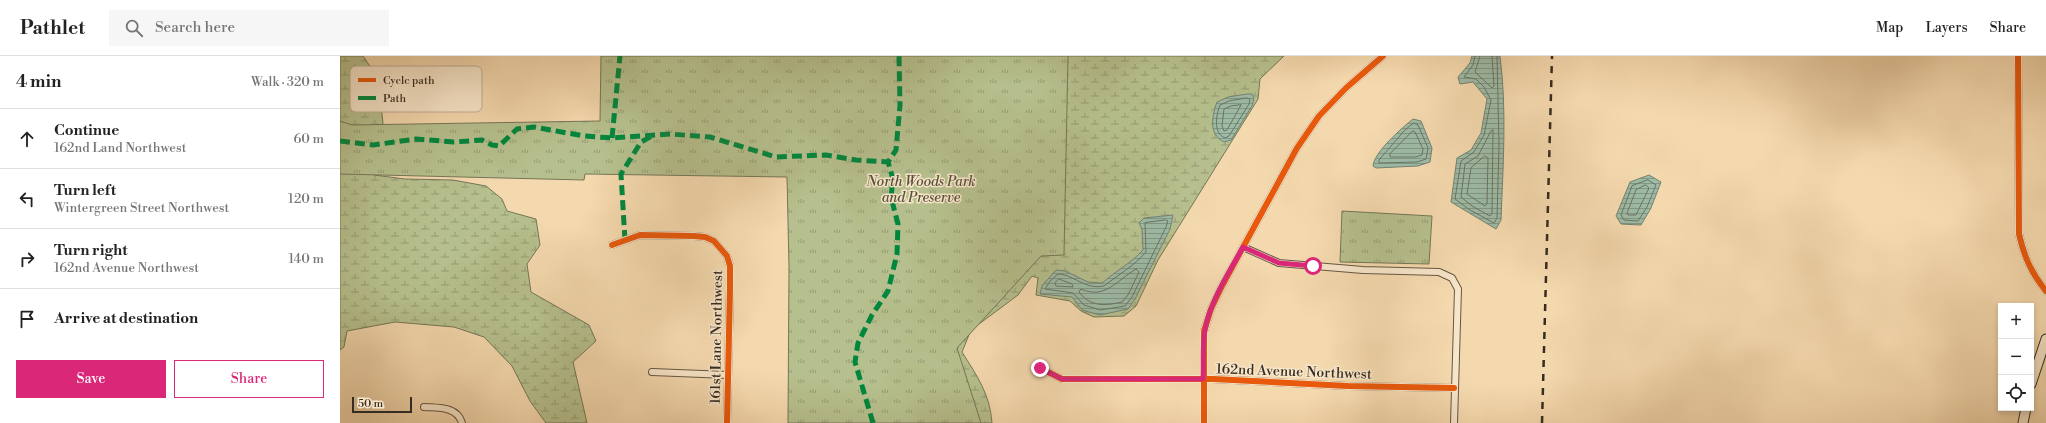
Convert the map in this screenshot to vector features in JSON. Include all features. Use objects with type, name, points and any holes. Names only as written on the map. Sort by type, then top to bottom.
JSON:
[{"type":"main road","points":[[2034,375],[2046,339]]},
{"type":"main road","points":[[2023,423],[2025,411]]},
{"type":"street","points":[[1204,423],[1204,331],[1207,320],[1222,286],[1297,148],[1319,116],[1346,88],[1383,56]]},
{"type":"street","points":[[2018,56],[2020,234],[2024,252],[2032,272],[2046,291]]},
{"type":"street","name":"161st Lane Northwest","points":[[612,245],[640,235],[705,237],[722,248],[728,256],[730,266],[727,423]]},
{"type":"street","points":[[1243,247],[1279,263],[1363,270],[1439,272],[1452,278],[1458,289],[1454,423]]},
{"type":"street","name":"162nd Avenue Northwest","points":[[1040,368],[1062,379],[1203,379],[1454,388]]},
{"type":"street","points":[[652,372],[728,375]]},
{"type":"street","points":[[424,407],[445,408],[456,413],[462,423]]},
{"type":"green space","points":[[340,56],[363,56],[370,66],[350,66],[350,112],[382,112],[383,123],[373,152],[374,175],[405,179],[453,180],[486,186],[502,199],[507,211],[536,219],[540,245],[527,264],[531,292],[589,325],[596,341],[573,362],[587,423],[546,423],[530,401],[512,366],[484,337],[454,327],[395,322],[347,331],[344,347],[340,350]]},
{"type":"green space","name":"North Woods Park and Preserve","points":[[601,56],[1068,56],[1064,255],[1041,256],[957,348],[981,423],[788,423],[789,267],[787,177],[585,174],[584,180],[340,174],[340,121],[352,125],[600,121]]},
{"type":"green space","points":[[924,56],[1284,56],[1260,79],[1258,99],[1158,260],[1136,306],[1124,316],[1094,317],[1081,311],[1070,301],[1036,295],[1038,278],[1032,276],[1018,295],[971,330],[962,352],[978,377],[986,394],[992,423],[893,423]]},
{"type":"green space","points":[[1342,211],[1432,216],[1429,264],[1340,262]]},
{"type":"water","points":[[1472,56],[1500,56],[1504,117],[1501,220],[1496,229],[1451,202],[1457,158],[1471,150],[1481,133],[1487,99],[1473,82],[1460,84],[1458,77],[1470,63]]},
{"type":"water","points":[[1252,94],[1254,98],[1252,106],[1231,140],[1224,142],[1219,139],[1213,130],[1213,119],[1217,102],[1228,97]]},
{"type":"water","points":[[1413,119],[1421,121],[1432,148],[1430,162],[1418,166],[1376,168],[1373,166],[1383,147]]},
{"type":"water","points":[[1649,175],[1661,182],[1651,208],[1641,225],[1621,224],[1616,216],[1630,182]]},
{"type":"water","points":[[1173,215],[1170,229],[1135,299],[1128,309],[1100,315],[1082,310],[1072,297],[1040,294],[1042,286],[1056,270],[1065,271],[1088,282],[1102,283],[1134,259],[1143,250],[1142,229],[1139,223],[1144,218]]},
{"type":"railway","points":[[1542,423],[1552,56]]},
{"type":"marked path","points":[[612,138],[620,56]]},
{"type":"marked path","points":[[340,141],[373,145],[416,139],[454,142],[482,140],[492,145],[499,146],[517,129],[534,127],[584,136],[612,138],[670,134],[710,137],[776,157],[826,155],[856,160],[888,162],[896,150],[900,105],[899,56]]},
{"type":"marked path","points":[[625,240],[621,174],[641,142],[652,136]]},
{"type":"marked path","points":[[873,423],[855,362],[858,343],[872,315],[888,291],[897,254],[898,224],[891,197],[893,179],[888,162]]},
{"type":"cycle path","points":[[1204,423],[1204,331],[1211,309],[1222,286],[1297,148],[1319,116],[1346,88],[1383,56]]},
{"type":"cycle path","points":[[2018,56],[2019,234],[2023,250],[2029,264],[2036,278],[2046,291]]},
{"type":"cycle path","points":[[612,245],[640,235],[705,237],[714,241],[727,256],[730,266],[727,423]]},
{"type":"cycle path","points":[[1040,368],[1062,379],[1213,379],[1348,386],[1454,388]]},
{"type":"route","points":[[1040,368],[1062,379],[1203,379],[1204,331],[1207,320],[1222,286],[1243,247],[1279,263],[1313,266]]}]
